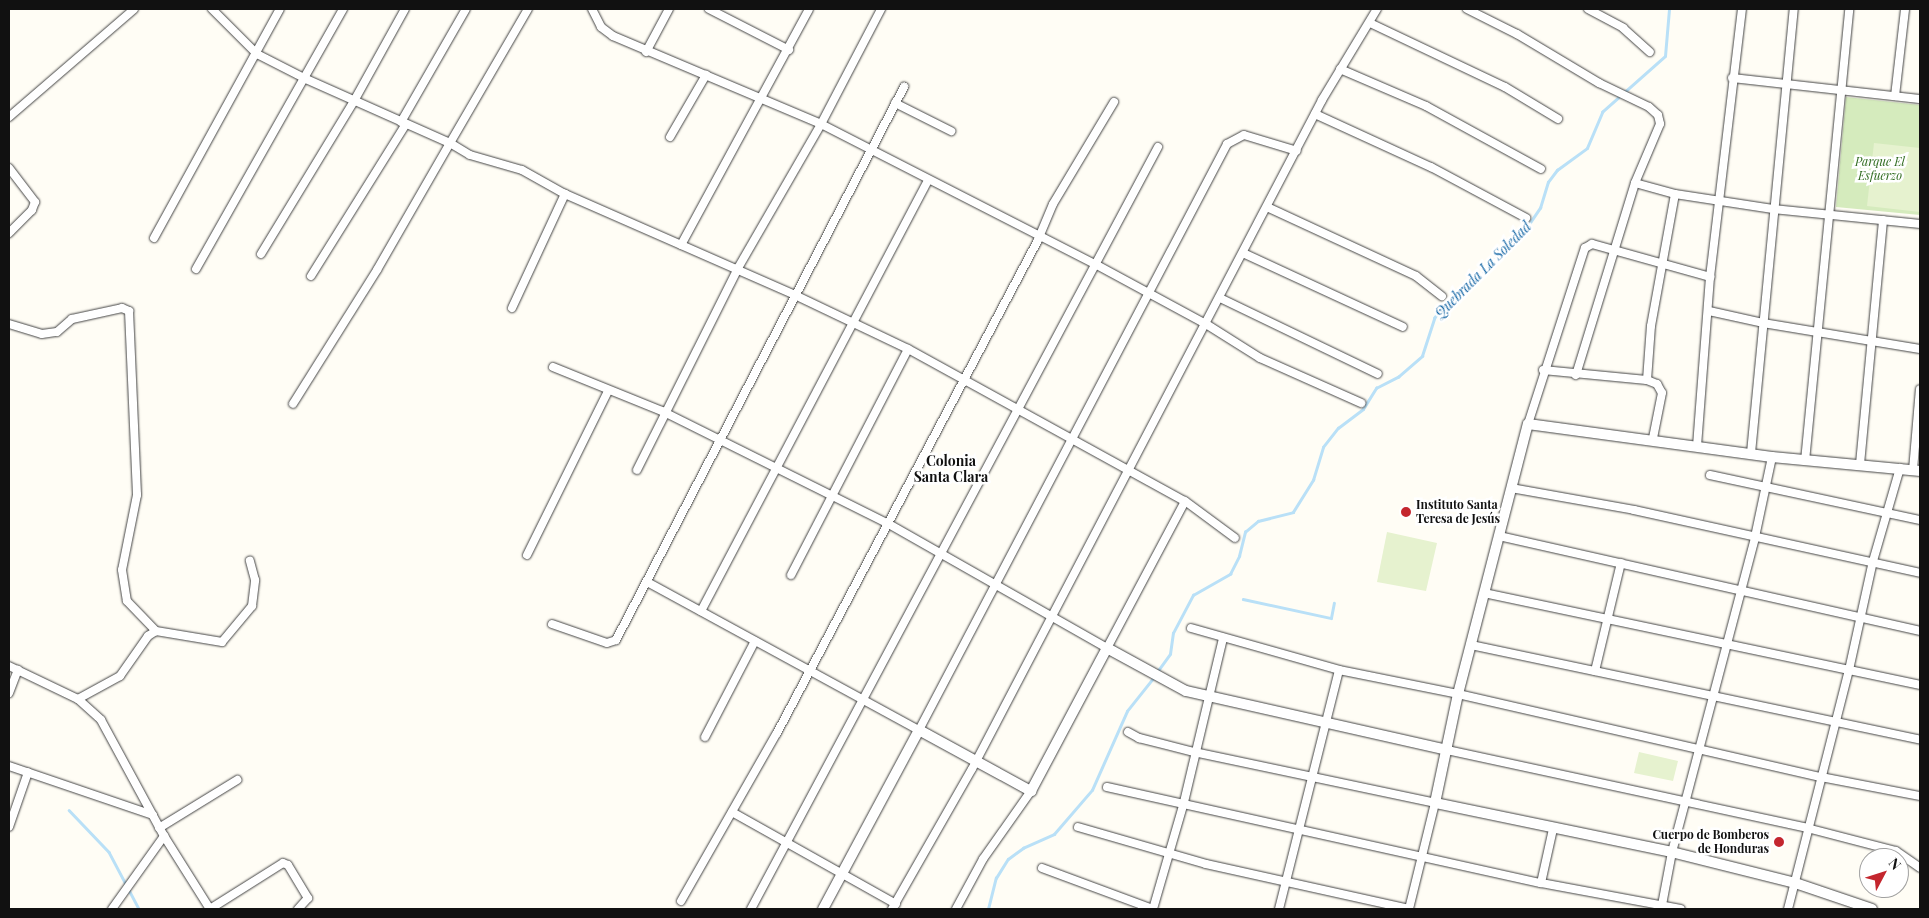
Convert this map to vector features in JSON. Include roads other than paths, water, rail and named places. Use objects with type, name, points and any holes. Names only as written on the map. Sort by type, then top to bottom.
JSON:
[{"type":"street","points":[[9,117],[134,9]]},
{"type":"street","points":[[212,9],[257,54],[306,79],[450,143],[470,155],[522,170],[564,194],[795,295],[908,349],[1185,501],[1235,538]]},
{"type":"street","points":[[154,238],[257,54],[280,9]]},
{"type":"street","points":[[196,269],[306,79],[343,9]]},
{"type":"street","points":[[261,254],[354,101],[405,9]]},
{"type":"street","points":[[311,276],[403,123],[466,9]]},
{"type":"street","points":[[293,404],[377,270],[528,9]]},
{"type":"street","points":[[592,9],[600,27],[646,52],[763,98],[821,124],[1038,237],[1096,264],[1206,324],[1260,358],[1324,383],[1361,403]]},
{"type":"street","points":[[646,52],[669,9]]},
{"type":"street","points":[[709,9],[789,50]]},
{"type":"street","points":[[681,245],[810,9]]},
{"type":"street","points":[[637,470],[738,270],[821,124],[881,9]]},
{"type":"street","points":[[732,812],[841,874],[894,907],[976,762],[1315,114],[1377,9]]},
{"type":"street","points":[[1467,9],[1618,92],[1650,107],[1658,115],[1660,124],[1635,183],[1576,375]]},
{"type":"street","points":[[1588,9],[1623,28],[1650,52]]},
{"type":"street","points":[[1697,446],[1710,277],[1732,78],[1742,9]]},
{"type":"street","points":[[1751,453],[1773,210],[1794,9]]},
{"type":"street","points":[[1805,461],[1820,331],[1828,215],[1849,9]]},
{"type":"street","points":[[1895,96],[1905,9]]},
{"type":"street","points":[[1370,23],[1505,87],[1558,119]]},
{"type":"street","points":[[1340,69],[1426,106],[1540,169]]},
{"type":"street","points":[[670,137],[706,75]]},
{"type":"street","points":[[1732,78],[1920,99]]},
{"type":"street","points":[[552,624],[612,644],[904,87]]},
{"type":"street","points":[[681,901],[810,671],[1038,237],[1053,204],[1114,102]]},
{"type":"street","points":[[895,103],[951,131]]},
{"type":"street","points":[[1315,114],[1431,167],[1526,218]]},
{"type":"street","points":[[822,909],[1074,440],[1227,144],[1244,135],[1297,151]]},
{"type":"street","points":[[751,909],[1158,147]]},
{"type":"street","points":[[9,168],[34,202],[32,210],[9,233]]},
{"type":"street","points":[[701,611],[928,180]]},
{"type":"street","points":[[1635,183],[1675,194],[1773,210],[1920,224]]},
{"type":"street","points":[[512,308],[564,194]]},
{"type":"street","points":[[1647,380],[1651,326],[1675,194]]},
{"type":"street","points":[[1267,207],[1416,276],[1442,296]]},
{"type":"street","points":[[1860,464],[1870,340],[1883,220]]},
{"type":"street","points":[[1078,827],[1169,855],[1409,909],[1435,804],[1458,694],[1498,536],[1543,370],[1585,248],[1592,244],[1710,277]]},
{"type":"street","points":[[1243,253],[1403,327]]},
{"type":"street","points":[[1220,298],[1378,374]]},
{"type":"street","points":[[9,324],[42,334],[57,332],[72,319],[122,308],[129,311],[137,495],[122,570],[127,601],[156,631],[222,642],[252,606],[255,580],[250,561]]},
{"type":"street","points":[[1708,311],[1763,323],[1920,349]]},
{"type":"street","points":[[791,575],[908,349]]},
{"type":"street","points":[[553,366],[608,391],[665,413],[887,523],[1160,679],[1208,697],[1807,828],[1896,851],[1920,868]]},
{"type":"street","points":[[1543,370],[1576,375],[1647,380],[1658,384],[1662,393],[1653,438]]},
{"type":"street","points":[[1528,424],[1653,438],[1805,461],[1860,464],[1916,471],[1920,389]]},
{"type":"street","points":[[528,555],[608,391]]},
{"type":"street","points":[[1662,904],[1672,852],[1755,538],[1772,457]]},
{"type":"street","points":[[1788,909],[1807,828],[1849,670],[1873,561],[1900,468]]},
{"type":"street","points":[[1710,475],[1920,520]]},
{"type":"street","points":[[1511,488],[1634,510],[1755,538],[1873,561],[1920,574]]},
{"type":"street","points":[[956,909],[983,858],[1031,791],[1185,501]]},
{"type":"street","points":[[1498,536],[1741,589],[1920,632]]},
{"type":"street","points":[[1594,670],[1620,564]]},
{"type":"street","points":[[646,582],[1031,791]]},
{"type":"street","points":[[1484,593],[1726,642],[1920,685]]},
{"type":"street","points":[[1192,628],[1339,670],[1458,694],[1821,777],[1920,796]]},
{"type":"street","points":[[78,699],[120,676],[148,636],[156,631]]},
{"type":"street","points":[[1042,868],[1153,909],[1184,802],[1194,752],[1223,638]]},
{"type":"street","points":[[705,737],[755,641]]},
{"type":"street","points":[[1471,645],[1920,740]]},
{"type":"street","points":[[9,666],[78,699],[101,720],[159,828],[210,909],[283,863],[288,865],[308,898],[298,909]]},
{"type":"street","points":[[9,693],[18,670]]},
{"type":"street","points":[[1279,909],[1301,829],[1339,670]]},
{"type":"street","points":[[1128,732],[1139,738],[1194,752],[1314,775],[1435,804],[1672,852],[1795,883],[1872,909]]},
{"type":"street","points":[[9,766],[153,815]]},
{"type":"street","points":[[9,827],[28,772]]},
{"type":"street","points":[[159,828],[237,780]]},
{"type":"street","points":[[1107,787],[1184,802],[1541,883],[1681,909]]},
{"type":"street","points":[[1541,883],[1553,829]]},
{"type":"street","points":[[112,909],[164,836]]},
{"type":"waterway","name":"Quebrada La Soledad","points":[[1157,672],[1170,654],[1173,633],[1193,595],[1230,574],[1239,556],[1245,532],[1258,521],[1293,512],[1313,480],[1323,447],[1338,428],[1363,409],[1376,388],[1398,377],[1422,356],[1434,318],[1441,309],[1482,274],[1517,233],[1525,230],[1540,208],[1548,182],[1557,170],[1587,148],[1602,112],[1665,56],[1669,9]]},
{"type":"waterway","points":[[1243,599],[1331,618],[1334,603]]},
{"type":"waterway","name":"Quebrada La Soledad","points":[[988,909],[996,878],[1008,859],[1023,848],[1054,834],[1092,790],[1127,711],[1154,677]]},
{"type":"waterway","points":[[69,810],[109,852],[139,909]]},
{"type":"place","name":"Instituto Santa Teresa de Jesús","points":[[1406,512]]},
{"type":"place","name":"Cuerpo de Bomberos de Honduras","points":[[1779,842]]},
{"type":"district","name":"Colonia Santa Clara","points":[[951,470]]},
{"type":"park label","name":"Parque El Esfuerzo","points":[[1880,169]]}]
